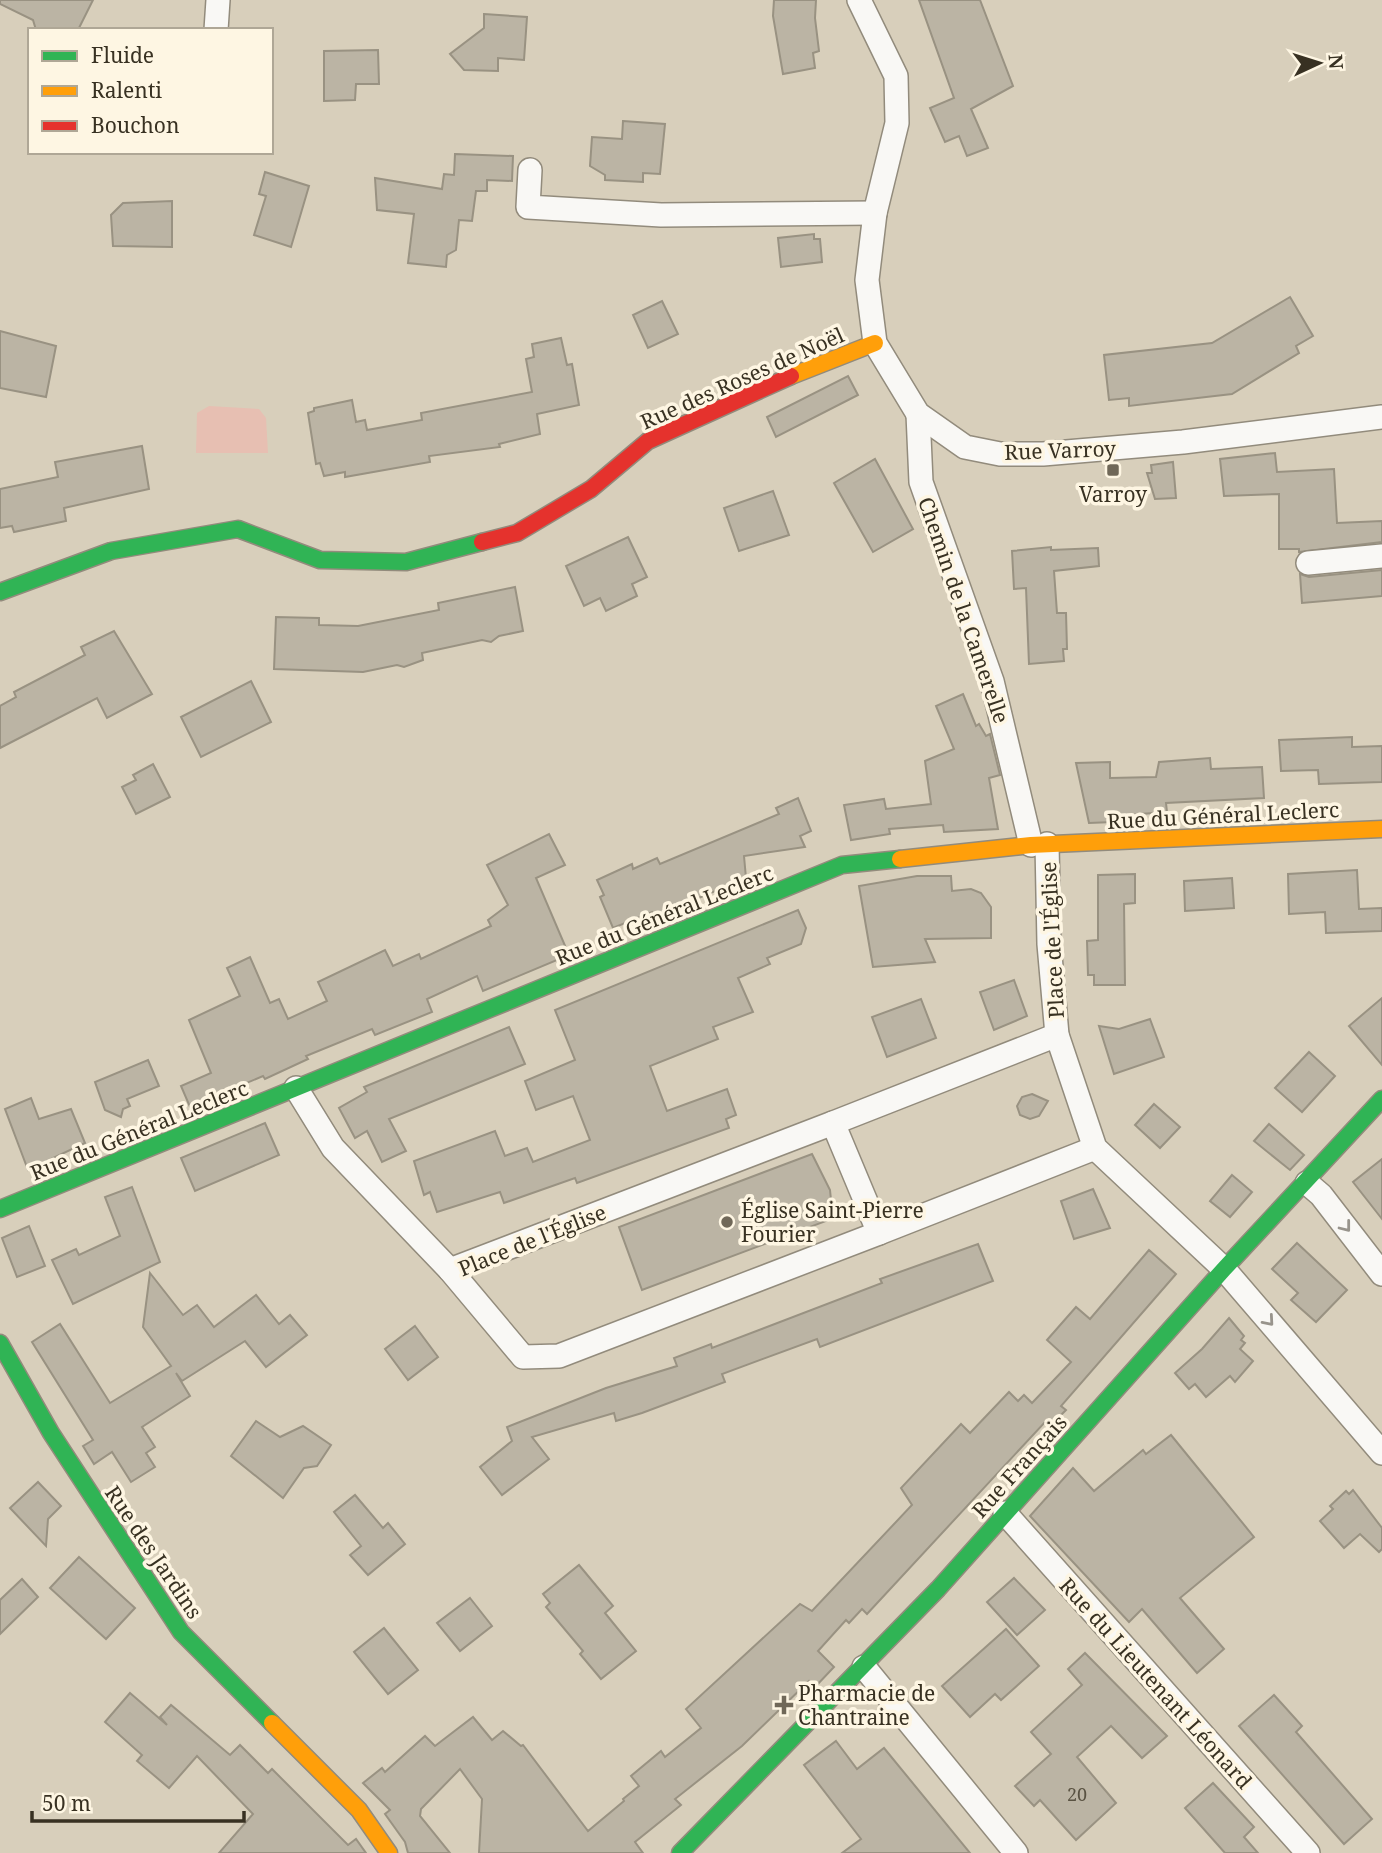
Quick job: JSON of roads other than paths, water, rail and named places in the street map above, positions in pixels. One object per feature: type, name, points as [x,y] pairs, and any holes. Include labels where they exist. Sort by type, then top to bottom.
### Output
[{"type":"street","points":[[216,28],[218,0]]},
{"type":"street","name":"Rue Varroy","points":[[859,0],[896,76],[897,123],[875,213],[867,281],[875,343],[918,414],[965,447],[1000,454],[1043,454],[1183,442],[1382,417]]},
{"type":"street","points":[[530,170],[528,206],[662,215],[875,213]]},
{"type":"street","name":"Rue des Roses de Noël","points":[[0,592],[111,551],[238,529],[320,560],[406,562],[517,533],[591,489],[648,441],[795,374],[875,343]]},
{"type":"street","name":"Chemin de la Camerelle","points":[[918,414],[921,482],[992,681],[1039,844]]},
{"type":"street","points":[[1308,563],[1382,556]]},
{"type":"street","name":"Rue du Général Leclerc","points":[[0,1209],[842,864],[1039,844],[1382,829]]},
{"type":"street","name":"Place de l'Église","points":[[1039,844],[1057,1035],[1095,1147],[1224,1269],[1382,1453]]},
{"type":"street","name":"Place de l'Église","points":[[1057,1035],[450,1270],[523,1357],[559,1356],[1095,1147]]},
{"type":"street","points":[[296,1088],[333,1148],[450,1270]]},
{"type":"street","name":"Rue Français","points":[[680,1853],[864,1667],[1224,1269],[1307,1183],[1382,1099]]},
{"type":"street","points":[[834,1123],[879,1233]]},
{"type":"street","points":[[1307,1183],[1321,1195],[1382,1273]]},
{"type":"street","name":"Rue des Jardins","points":[[0,1343],[51,1433],[181,1632],[359,1810],[389,1853]]},
{"type":"street","name":"Rue du Lieutenant Léonard","points":[[1005,1513],[1308,1853]]},
{"type":"street","points":[[864,1667],[1016,1853]]},
{"type":"place","name":"Varroy","points":[[1113,470]]},
{"type":"place","name":"Église Saint-Pierre Fourier","points":[[727,1222]]},
{"type":"place","name":"Pharmacie de Chantraine","points":[[784,1705]]}]
